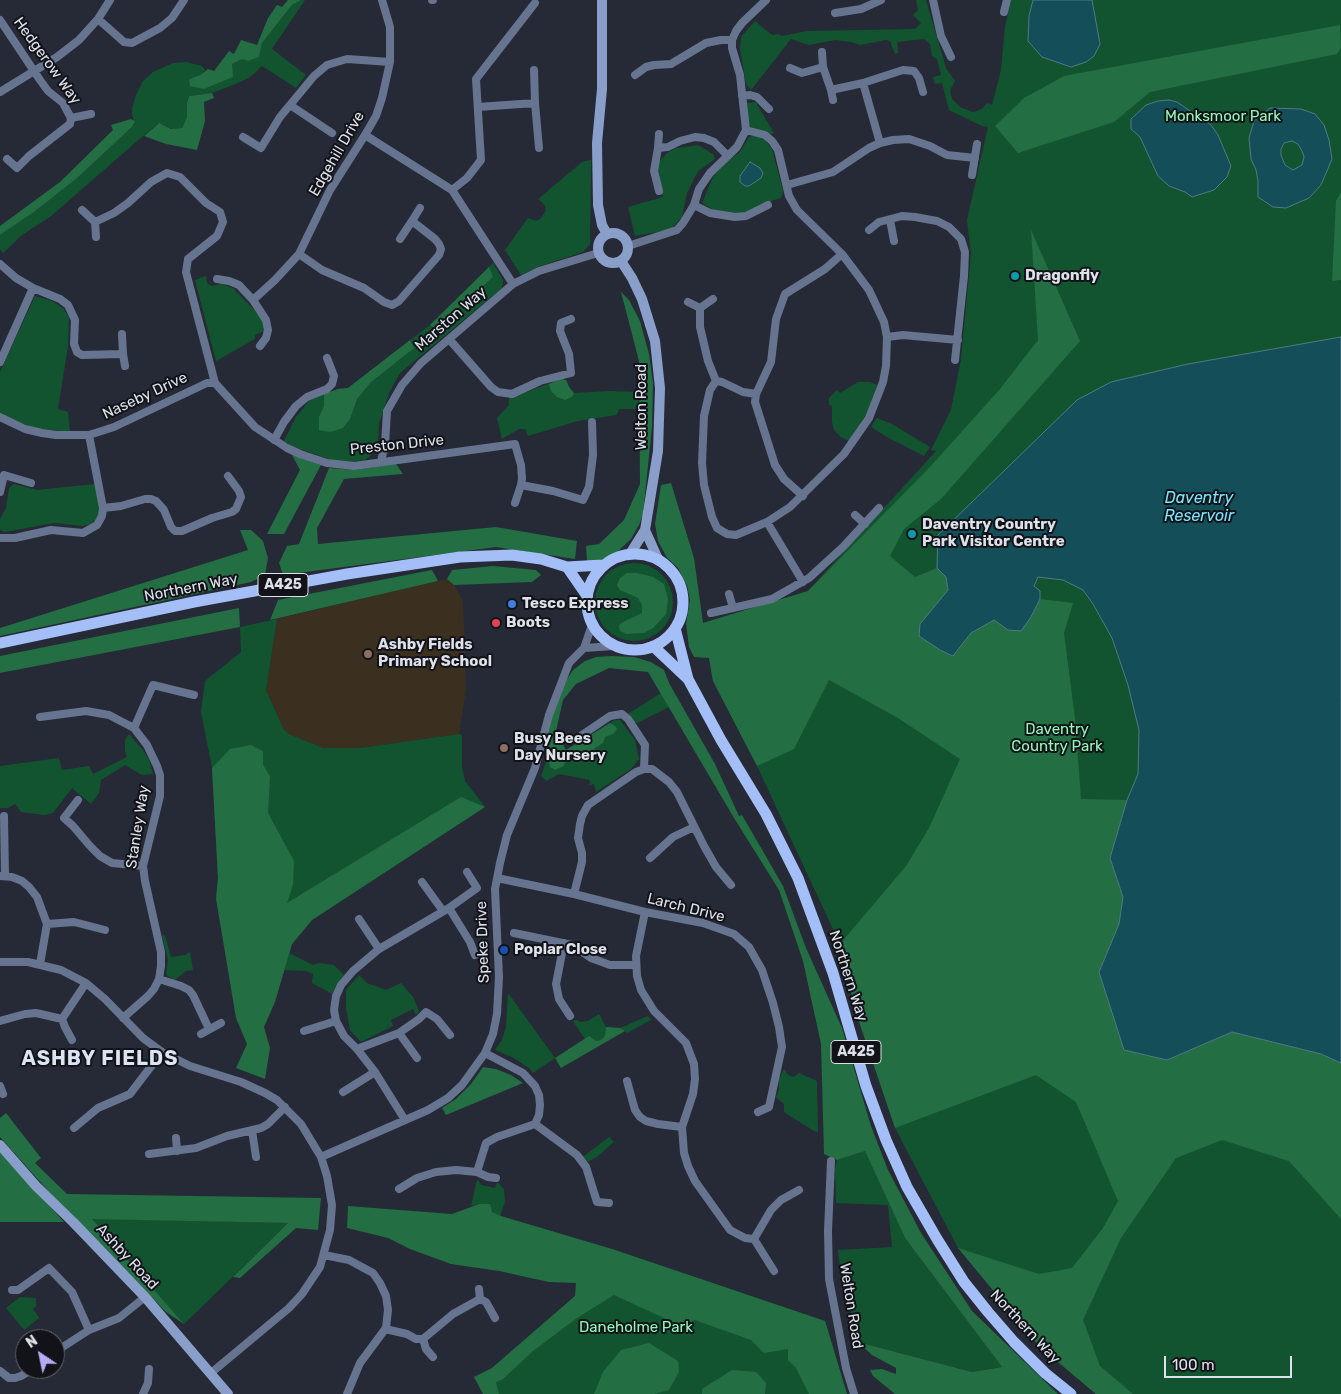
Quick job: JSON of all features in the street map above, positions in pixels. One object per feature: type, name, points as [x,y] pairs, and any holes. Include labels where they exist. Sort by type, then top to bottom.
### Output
[{"type":"main road","points":[[630,554],[646,555],[658,559],[672,572],[681,589],[682,608],[675,628],[668,636],[653,646],[630,650],[614,646],[600,636],[592,625],[587,609],[587,596],[592,579],[603,565],[614,558],[630,554]]},
{"type":"main road","name":"Northern Way","points":[[0,644],[213,598],[347,574],[460,557],[512,555],[541,559],[567,567]]},
{"type":"main road","name":"A425","points":[[567,567],[603,565]]},
{"type":"main road","points":[[567,567],[587,596]]},
{"type":"main road","name":"A425","points":[[675,628],[688,679]]},
{"type":"main road","name":"A425","points":[[653,646],[688,679]]},
{"type":"main road","name":"Northern Way","points":[[688,679],[721,740],[766,814],[798,878],[833,973],[866,1086],[886,1140],[907,1187],[964,1282],[1014,1342],[1045,1373],[1071,1394]]},
{"type":"street","points":[[0,92],[57,57],[79,40],[98,19],[110,0]]},
{"type":"street","points":[[98,19],[124,42],[132,43],[160,28],[172,18],[184,0]]},
{"type":"street","name":"Edgehill Drive","points":[[253,300],[299,254],[330,190],[376,116],[390,62],[390,27],[382,0]]},
{"type":"street","points":[[602,0],[602,89],[598,143],[598,205],[606,234]]},
{"type":"street","points":[[628,246],[677,230],[694,205],[699,190],[710,173],[737,147],[746,130],[740,75],[732,48],[732,40],[736,31],[766,0]]},
{"type":"street","points":[[835,13],[861,9],[879,0]]},
{"type":"street","points":[[933,0],[941,36],[951,57]]},
{"type":"street","points":[[1004,12],[1007,0]]},
{"type":"street","points":[[452,190],[467,178],[481,160],[476,79],[537,2]]},
{"type":"street","name":"Hedgerow Way","points":[[0,20],[48,91],[62,103],[71,118]]},
{"type":"street","points":[[635,75],[646,67],[671,64],[706,44],[721,40],[732,40]]},
{"type":"street","points":[[822,52],[823,67],[833,100]]},
{"type":"street","points":[[243,137],[261,148],[280,117],[314,76],[327,65],[347,59],[390,62]]},
{"type":"street","points":[[790,68],[802,74],[823,67]]},
{"type":"street","points":[[534,70],[535,104],[540,148]]},
{"type":"street","points":[[831,90],[863,83],[903,70],[914,71],[923,92]]},
{"type":"street","points":[[863,83],[880,143]]},
{"type":"street","points":[[742,96],[750,95],[757,97],[769,109]]},
{"type":"street","points":[[478,107],[535,104]]},
{"type":"street","points":[[290,106],[332,133]]},
{"type":"street","points":[[7,159],[16,168],[70,124],[71,118],[91,114]]},
{"type":"street","points":[[716,381],[710,390],[704,416],[702,455],[704,484],[712,517],[717,528],[727,534],[736,535],[767,522],[790,507],[844,454],[869,418],[883,382],[886,366],[887,337],[884,322],[869,290],[842,254],[797,210],[789,196],[778,150],[772,141],[765,135],[746,130]]},
{"type":"street","points":[[659,134],[654,170],[659,191]]},
{"type":"street","points":[[365,135],[452,190],[513,284]]},
{"type":"street","points":[[658,148],[668,147],[695,137],[714,142],[727,155]]},
{"type":"street","points":[[787,185],[833,172],[880,143],[893,140],[909,139],[930,146],[947,155],[975,158]]},
{"type":"street","points":[[972,175],[977,144]]},
{"type":"street","name":"Preston Drive","points":[[95,222],[114,213],[167,173],[180,177],[206,203],[216,208],[223,217],[222,227],[217,236],[188,258],[186,272],[215,383],[255,427],[274,440],[300,454],[327,463],[354,466],[515,444],[521,466],[521,485]]},
{"type":"street","points":[[694,205],[710,213],[736,217],[746,216],[768,205]]},
{"type":"street","points":[[400,239],[420,208]]},
{"type":"street","points":[[82,210],[95,222],[96,237]]},
{"type":"street","points":[[869,230],[879,222],[902,216],[915,217],[937,221],[949,227],[961,239],[965,252],[955,360]]},
{"type":"street","points":[[890,220],[894,241]]},
{"type":"street","points":[[299,254],[322,270],[364,288],[384,302],[392,305],[399,301],[439,255],[441,249],[440,244],[435,239],[412,221]]},
{"type":"street","points":[[606,234],[620,235],[626,241],[628,246],[626,254],[621,261],[605,262],[598,254],[599,242],[606,234]]},
{"type":"street","name":"Marston Way","points":[[381,461],[387,411],[402,385],[421,363],[513,284],[539,271],[598,254]]},
{"type":"street","points":[[803,496],[784,479],[775,465],[755,402],[756,394],[771,362],[776,319],[785,294],[825,269],[842,254]]},
{"type":"street","name":"Welton Road","points":[[621,261],[642,299],[655,341],[660,388],[658,451],[645,530],[630,554]]},
{"type":"street","points":[[0,264],[16,278],[32,288],[60,299],[68,305],[75,320],[74,344],[76,352],[82,355],[123,354]]},
{"type":"street","points":[[217,279],[239,285],[253,300],[266,320],[268,330],[266,338],[260,346]]},
{"type":"street","points":[[0,362],[4,343],[32,288]]},
{"type":"street","points":[[700,308],[713,299]]},
{"type":"street","points":[[688,302],[700,308]]},
{"type":"street","points":[[700,308],[700,327],[708,361],[716,381]]},
{"type":"street","points":[[449,340],[491,387],[498,392],[512,394],[540,380],[571,373],[568,354],[560,331],[561,323],[571,319]]},
{"type":"street","points":[[122,334],[125,366]]},
{"type":"street","points":[[887,337],[904,335],[958,340]]},
{"type":"street","points":[[274,440],[296,406],[307,398],[327,389],[332,384],[334,376],[327,358]]},
{"type":"street","points":[[716,381],[743,392],[756,394]]},
{"type":"street","name":"Naseby Drive","points":[[0,417],[25,429],[42,433],[89,435],[122,424],[207,383],[215,383]]},
{"type":"street","points":[[515,503],[521,485],[554,491],[583,500],[589,487],[593,455],[592,422]]},
{"type":"street","points":[[0,538],[15,538],[51,530],[83,533],[97,525],[104,508],[89,435]]},
{"type":"street","points":[[0,492],[4,475],[31,483]]},
{"type":"street","points":[[104,508],[151,499],[156,501],[164,510],[170,527],[182,532],[236,509],[241,497],[228,476]]},
{"type":"street","points":[[711,613],[772,598],[802,582],[818,571],[879,508]]},
{"type":"street","points":[[855,515],[865,524]]},
{"type":"street","points":[[767,522],[802,582]]},
{"type":"street","points":[[645,530],[658,559]]},
{"type":"street","points":[[730,594],[733,608]]},
{"type":"street","name":"Speke Drive","points":[[321,1157],[428,1110],[448,1098],[462,1085],[485,1053],[492,1034],[496,1014],[499,977],[495,905],[497,878],[507,835],[529,784],[562,680],[569,663],[584,648],[592,625]]},
{"type":"street","points":[[584,648],[614,646]]},
{"type":"street","points":[[134,728],[153,685],[194,696]]},
{"type":"street","name":"Stanley Way","points":[[40,718],[90,712],[109,715],[134,728],[151,752],[160,775],[160,796],[143,866],[161,952],[159,979]]},
{"type":"street","points":[[582,735],[610,716],[622,714],[628,719],[645,745],[644,769]]},
{"type":"street","points":[[574,894],[582,862],[578,838],[580,824],[588,805],[636,772],[644,769],[652,769],[669,782],[677,792],[716,867],[732,885]]},
{"type":"street","points":[[78,800],[64,818],[90,846],[100,856],[112,863],[143,866]]},
{"type":"street","points":[[4,816],[2,876],[22,881],[29,887],[37,897],[47,924],[40,964]]},
{"type":"street","points":[[650,858],[673,837],[694,827]]},
{"type":"street","points":[[405,1120],[375,1072],[344,1036],[336,1021],[334,1010],[338,991],[352,971],[379,949],[477,888],[467,872]]},
{"type":"street","name":"Larch Drive","points":[[497,878],[574,894],[645,912],[703,923],[734,934],[749,947],[762,970],[779,1028],[782,1047],[769,1107],[758,1112]]},
{"type":"street","points":[[422,882],[446,909],[470,942],[475,955]]},
{"type":"street","points":[[645,912],[638,942],[636,966],[641,990],[648,1004],[686,1043],[692,1058],[695,1079],[682,1127],[684,1153],[695,1181],[730,1230],[737,1236],[754,1239],[774,1271]]},
{"type":"street","points":[[359,918],[379,949]]},
{"type":"street","points":[[47,924],[74,922],[105,930]]},
{"type":"street","points":[[514,933],[572,945],[600,962],[610,965],[636,966]]},
{"type":"street","points":[[564,943],[556,984],[559,999],[570,1016]]},
{"type":"street","points":[[0,962],[40,964],[61,970],[86,983],[143,1038],[162,1052],[190,1066],[241,1082],[265,1092],[285,1107],[301,1124],[321,1157],[327,1176],[332,1205],[330,1230],[324,1255],[313,1279],[296,1300],[211,1373]]},
{"type":"street","points":[[123,1018],[148,996],[159,979],[189,990],[209,1029]]},
{"type":"street","points":[[62,1019],[86,983]]},
{"type":"street","points":[[357,1049],[400,1033],[426,1012],[437,1019],[450,1035]]},
{"type":"street","points":[[0,1021],[36,1013],[62,1019]]},
{"type":"street","points":[[62,1019],[72,1040]]},
{"type":"street","points":[[304,1031],[336,1021]]},
{"type":"street","points":[[201,1034],[221,1023]]},
{"type":"street","points":[[400,1033],[417,1058]]},
{"type":"street","points":[[74,1128],[98,1108],[130,1094],[162,1052]]},
{"type":"street","points":[[478,1172],[486,1143],[534,1124],[539,1115],[540,1106],[539,1095],[535,1086],[516,1068],[485,1053]]},
{"type":"street","points":[[343,1092],[375,1072]]},
{"type":"street","points":[[627,1080],[635,1110],[640,1117],[646,1121],[658,1124],[682,1127]]},
{"type":"street","points":[[149,1154],[196,1148],[227,1136],[252,1130],[268,1124],[285,1107]]},
{"type":"street","points":[[534,1124],[582,1161],[586,1167],[597,1202],[609,1203]]},
{"type":"street","points":[[252,1130],[256,1157]]},
{"type":"street","points":[[176,1138],[176,1151]]},
{"type":"street","name":"Ashby Road","points":[[0,1145],[36,1186],[145,1297],[228,1394]]},
{"type":"street","name":"Welton Road","points":[[830,1161],[829,1279],[846,1368],[854,1394]]},
{"type":"street","points":[[399,1189],[417,1178],[436,1172],[456,1170],[478,1172],[488,1177],[496,1178]]},
{"type":"street","points":[[754,1239],[771,1210],[781,1200],[799,1190]]},
{"type":"street","points":[[324,1255],[349,1260],[373,1273],[386,1296],[388,1310],[385,1329],[360,1363],[347,1394]]},
{"type":"street","points":[[12,1290],[18,1290],[49,1268],[72,1292],[89,1330]]},
{"type":"street","points":[[479,1289],[480,1299]]},
{"type":"street","points":[[65,1346],[89,1330],[119,1318],[145,1297]]},
{"type":"street","points":[[385,1329],[407,1334],[416,1339],[427,1338],[441,1322],[480,1299]]},
{"type":"street","points":[[480,1299],[486,1302],[495,1318]]},
{"type":"street","points":[[423,1339],[426,1349],[433,1357]]},
{"type":"street","points":[[143,1394],[148,1383],[148,1370]]},
{"type":"street","points":[[0,1371],[9,1378],[15,1378]]},
{"type":"shaded area","name":"Ashby Fields Primary School","points":[[447,579],[454,585],[463,601],[466,689],[459,734],[361,748],[323,748],[289,734],[284,730],[266,690],[277,619]]},
{"type":"green space","points":[[288,0],[301,0],[292,5],[262,43],[259,57],[248,61],[242,59],[232,64],[233,77],[204,89],[190,86],[189,79],[200,75],[208,69],[214,71],[229,51],[234,54],[241,40],[257,45],[268,18],[277,5],[282,7]]},
{"type":"green space","points":[[305,0],[272,49],[306,75],[296,88],[262,66],[249,78],[233,85],[212,93],[189,96],[187,117],[182,128],[172,129],[158,123],[51,216],[22,235],[3,253],[0,249],[0,235],[34,212],[76,179],[132,127],[135,121],[132,116],[132,109],[136,95],[143,81],[153,72],[173,63],[186,62],[202,66],[205,70],[200,75],[189,79],[204,89],[232,77],[232,64],[242,59],[259,57],[262,43],[292,5]]},
{"type":"green space","name":"Daventry Country Park","points":[[916,0],[926,0],[946,68],[955,81],[950,90],[952,99],[960,107],[973,112],[982,109],[987,103],[992,105],[1001,70],[1005,27],[1011,0],[1341,0],[1341,1394],[1096,1394],[1040,1347],[958,1248],[895,1128],[856,1010],[840,944],[757,766],[713,681],[703,623],[808,591],[936,451],[931,450],[951,410],[961,359],[971,254],[967,220],[988,127],[949,110],[942,83],[935,84],[933,77],[941,75],[937,59],[932,56],[930,44],[924,39],[897,42],[898,53],[895,54],[890,41],[886,40],[860,45],[835,40],[809,45],[791,39],[751,90],[746,84],[740,49],[741,37],[755,21],[772,35],[778,34],[782,36],[807,31],[915,29],[921,23],[913,15],[918,10]]},
{"type":"green space","points":[[1340,25],[1341,48],[1337,54],[1150,92],[1114,122],[1018,153],[995,126],[1024,98],[1064,76]]},
{"type":"green space","points":[[212,93],[214,98],[204,102],[205,121],[197,150],[166,144],[144,136],[159,123],[171,129],[182,128],[187,117],[189,96]]},
{"type":"green space","points":[[756,102],[774,133],[771,134],[751,127],[748,123],[747,103]]},
{"type":"green space","points":[[131,119],[135,121],[132,127],[76,179],[34,212],[0,235],[0,226],[60,182],[113,130],[111,125]]},
{"type":"green space","points":[[755,135],[764,139],[772,149],[783,191],[781,198],[761,204],[747,212],[734,215],[715,211],[702,203],[713,177],[729,160],[740,152],[749,137]]},
{"type":"green space","points":[[698,145],[713,154],[715,159],[698,171],[687,193],[682,217],[672,228],[635,236],[628,207],[663,197],[657,172],[659,162],[667,153],[677,148]]},
{"type":"green space","points":[[591,160],[590,244],[583,252],[540,266],[521,275],[505,250],[528,218],[537,221],[542,217],[546,210],[545,205],[538,199],[582,162]]},
{"type":"green space","points":[[1341,192],[1341,280],[1332,281],[1336,201]]},
{"type":"green space","points":[[1031,230],[1080,341],[941,499],[904,529],[890,556],[915,577],[937,568],[946,577],[949,590],[920,624],[919,636],[953,656],[971,633],[994,620],[1008,629],[1031,617],[1040,599],[1073,603],[1064,633],[1075,718],[1081,799],[1127,800],[1110,858],[1123,897],[1119,924],[1099,972],[1167,1060],[1232,1032],[1321,1054],[1341,1063],[1341,1219],[1289,1161],[1222,1140],[1176,1158],[1121,1238],[1083,1320],[1100,1366],[1133,1394],[1096,1394],[1040,1347],[958,1248],[1039,1274],[1072,1268],[1103,1228],[1118,1201],[1076,1102],[1036,1075],[895,1128],[855,1010],[840,944],[906,866],[929,828],[960,759],[898,718],[829,680],[794,749],[757,766],[713,681],[709,658],[694,657],[689,647],[686,624],[690,600],[687,586],[678,568],[667,558],[658,541],[655,524],[661,485],[671,483],[694,558],[703,623],[808,591],[930,467],[1000,389],[1038,340]]},
{"type":"green space","points":[[493,263],[503,280],[502,288],[400,373],[389,393],[379,423],[378,445],[374,453],[365,460],[341,463],[294,447],[284,441],[296,417],[310,400],[338,389],[348,388],[430,325]]},
{"type":"green space","points":[[489,267],[493,277],[435,328],[430,325]]},
{"type":"green space","points":[[206,276],[207,283],[212,286],[222,284],[233,288],[258,314],[263,322],[264,331],[255,335],[255,339],[216,361],[195,280]]},
{"type":"green space","points":[[621,292],[629,300],[640,321],[649,354],[653,383],[652,427],[643,514],[631,539],[616,553],[600,562],[587,561],[586,546],[599,544],[624,520],[640,484],[639,361]]},
{"type":"green space","points":[[35,296],[52,301],[64,309],[69,318],[68,346],[58,409],[68,412],[70,432],[38,429],[0,413],[0,372]]},
{"type":"green space","points":[[410,340],[414,348],[371,382],[357,399],[350,419],[343,428],[330,432],[319,430],[319,417],[324,406],[324,394],[348,388]]},
{"type":"green space","points":[[561,379],[566,380],[574,393],[638,392],[639,409],[619,409],[617,415],[578,421],[528,436],[525,429],[519,429],[502,439],[497,418],[509,405],[509,396],[519,395]]},
{"type":"green space","points":[[561,379],[566,380],[574,393],[572,397],[565,400],[557,397],[551,391],[549,384]]},
{"type":"green space","points":[[858,382],[870,382],[877,385],[867,413],[849,441],[841,437],[834,430],[832,406],[829,405],[829,398],[837,390],[840,393]]},
{"type":"green space","points":[[877,418],[892,424],[930,447],[924,456],[871,427]]},
{"type":"green space","points":[[292,455],[321,465],[284,534],[267,534],[300,470]]},
{"type":"green space","points":[[396,464],[403,474],[344,479],[317,528],[318,544],[496,527],[577,541],[575,559],[496,547],[283,575],[279,563],[287,546],[299,544],[329,468],[354,470]]},
{"type":"green space","points":[[14,484],[37,490],[95,484],[100,507],[98,516],[91,524],[83,526],[54,523],[5,532],[0,530],[0,519],[6,508],[9,488]]},
{"type":"green space","points":[[240,530],[251,530],[263,541],[268,558],[265,575],[251,582],[0,636],[0,628],[248,550]]},
{"type":"green space","points":[[626,563],[642,563],[656,569],[667,580],[673,594],[673,610],[667,624],[656,635],[642,641],[626,641],[612,635],[601,624],[595,610],[595,594],[601,580],[612,569]]},
{"type":"green space","points":[[493,566],[536,570],[541,575],[532,582],[454,585],[447,579],[452,570]]},
{"type":"green space","points":[[432,570],[438,581],[270,620],[278,600]]},
{"type":"green space","points":[[627,573],[637,573],[653,577],[664,584],[668,599],[666,614],[653,628],[644,633],[626,634],[620,631],[619,625],[642,613],[642,605],[638,598],[620,590],[617,585],[620,578]]},
{"type":"green space","points":[[239,608],[240,627],[0,673],[0,656]]},
{"type":"green space","points":[[277,619],[266,690],[284,730],[289,734],[323,748],[361,748],[462,735],[462,767],[465,781],[485,807],[312,920],[292,944],[216,899],[218,878],[212,768],[201,712],[205,681],[241,652],[240,627]]},
{"type":"green space","points":[[596,657],[634,657],[651,662],[664,670],[669,683],[715,764],[739,816],[742,815],[783,886],[806,948],[842,1028],[871,1126],[888,1170],[921,1233],[972,1311],[1058,1394],[895,1394],[873,1376],[870,1370],[882,1369],[896,1374],[896,1368],[872,1355],[858,1342],[972,1372],[1002,1367],[905,1238],[865,1151],[837,1160],[824,1154],[821,1044],[803,961],[779,890],[648,672],[609,668],[576,684],[563,700],[556,731],[566,750],[610,723],[617,729],[613,734],[605,737],[603,743],[595,748],[591,755],[584,758],[577,757],[567,760],[563,766],[555,770],[550,767],[545,749],[552,712],[562,687],[573,670],[585,661]]},
{"type":"green space","points":[[661,693],[669,707],[635,724],[626,715]]},
{"type":"green space","points":[[615,720],[620,720],[635,740],[639,759],[631,769],[596,792],[594,784],[589,785],[590,780],[559,774],[547,781],[541,776],[546,762]]},
{"type":"green space","points":[[129,734],[149,760],[153,774],[142,775],[125,765],[101,780],[99,793],[91,804],[72,788],[53,813],[44,815],[21,812],[15,804],[8,808],[0,808],[0,766],[59,758],[62,770],[89,766],[93,774],[127,757],[125,740]]},
{"type":"green space","points":[[251,745],[263,751],[263,765],[270,776],[268,813],[294,861],[293,885],[287,903],[461,797],[485,807],[312,920],[292,944],[275,1002],[264,1027],[270,1048],[265,1079],[236,1068],[247,1044],[236,1018],[216,899],[218,878],[212,768],[230,749]]},
{"type":"green space","points":[[165,935],[171,957],[185,955],[190,952],[193,970],[186,971],[175,980],[166,975],[168,960],[162,936]]},
{"type":"green space","points":[[289,953],[313,965],[319,963],[334,965],[344,975],[332,994],[312,983],[313,974],[306,971],[284,970]]},
{"type":"green space","points":[[359,975],[367,983],[386,990],[401,983],[413,997],[419,1011],[416,1015],[413,1009],[391,1020],[393,1026],[361,1042],[350,1030],[346,1008],[346,990]]},
{"type":"green space","points":[[508,993],[555,1058],[533,1073],[529,1068],[512,1057],[495,1050],[502,1040],[506,1027]]},
{"type":"green space","points":[[599,1014],[606,1027],[620,1028],[648,1016],[651,1020],[596,1046],[585,1039],[573,1021],[588,1021]]},
{"type":"green space","points":[[606,1027],[620,1028],[625,1031],[561,1068],[555,1058],[589,1036],[596,1041],[601,1040],[605,1036]]},
{"type":"green space","points":[[483,1067],[496,1069],[511,1075],[523,1083],[446,1115],[442,1108],[456,1099],[471,1084]]},
{"type":"green space","points":[[784,1069],[788,1075],[794,1077],[799,1073],[817,1081],[818,1132],[784,1112],[784,1104],[776,1097],[779,1090],[779,1079]]},
{"type":"green space","points":[[6,1113],[41,1158],[35,1163],[67,1194],[321,1198],[318,1230],[296,1228],[240,1278],[233,1277],[288,1223],[92,1219],[184,1324],[166,1312],[51,1194],[0,1137],[0,1118]]},
{"type":"green space","points":[[609,1137],[614,1142],[597,1157],[587,1162],[583,1157]]},
{"type":"green space","points":[[865,1150],[905,1238],[1002,1367],[972,1372],[858,1342],[840,1268],[838,1250],[892,1247],[888,1205],[836,1203],[835,1168],[837,1160]]},
{"type":"green space","points":[[0,1151],[64,1222],[0,1222]]},
{"type":"green space","points":[[477,1180],[481,1185],[495,1188],[497,1182],[504,1189],[505,1202],[500,1216],[479,1204],[471,1206]]},
{"type":"green space","points":[[479,1204],[490,1204],[492,1212],[501,1216],[612,1249],[825,1321],[847,1394],[809,1394],[796,1368],[788,1360],[788,1349],[764,1353],[751,1340],[695,1320],[681,1326],[614,1295],[577,1318],[533,1351],[503,1379],[496,1382],[499,1394],[483,1394],[474,1377],[492,1368],[575,1296],[576,1283],[549,1282],[499,1271],[451,1264],[410,1249],[388,1238],[347,1228],[348,1206],[452,1214]]},
{"type":"green space","points":[[91,1218],[288,1223],[184,1324]]},
{"type":"green space","name":"Daneholme Park","points":[[612,1249],[825,1321],[847,1394],[499,1394],[492,1368],[575,1296]]},
{"type":"green space","points":[[20,1297],[36,1298],[36,1306],[33,1309],[39,1318],[23,1329],[6,1308]]},
{"type":"green space","points":[[649,1343],[678,1361],[679,1372],[669,1390],[654,1394],[594,1394],[603,1372],[621,1350]]},
{"type":"green space","points":[[732,1370],[756,1372],[766,1383],[765,1394],[702,1394],[702,1389]]},
{"type":"water","points":[[1033,0],[1092,0],[1100,44],[1094,56],[1086,62],[1071,67],[1042,57],[1028,41],[1029,16]]},
{"type":"water","points":[[1169,100],[1177,102],[1211,125],[1218,135],[1231,166],[1227,177],[1214,190],[1192,197],[1169,186],[1158,176],[1140,137],[1131,129],[1131,119],[1146,105]]},
{"type":"water","points":[[1270,108],[1301,109],[1315,114],[1324,125],[1332,159],[1321,185],[1309,198],[1286,208],[1273,207],[1258,197],[1258,181],[1251,159],[1249,138],[1254,121]],"holes":[[[1292,141],[1298,144],[1304,157],[1302,165],[1293,170],[1285,165],[1281,149],[1284,143]]]},
{"type":"water","points":[[750,162],[760,168],[763,173],[761,178],[749,186],[745,186],[740,182],[740,176]]},
{"type":"water","name":"Daventry Reservoir","points":[[1341,337],[1341,1063],[1321,1054],[1232,1032],[1167,1060],[1124,1050],[1099,972],[1119,924],[1123,897],[1110,858],[1127,800],[1138,774],[1139,730],[1128,685],[1112,638],[1083,590],[1063,580],[1038,577],[1034,586],[1040,591],[1040,599],[1021,631],[1008,630],[994,620],[971,633],[953,656],[940,650],[919,636],[920,624],[948,590],[946,577],[937,568],[938,535],[1077,400],[1111,382],[1188,364]]},
{"type":"place","name":"Dragonfly","points":[[1015,276]]},
{"type":"place","name":"Daventry Country Park Visitor Centre","points":[[912,534]]},
{"type":"place","name":"Tesco Express","points":[[512,604]]},
{"type":"place","name":"Boots","points":[[496,623]]},
{"type":"place","name":"Ashby Fields Primary School","points":[[368,654]]},
{"type":"place","name":"Busy Bees Day Nursery","points":[[504,748]]},
{"type":"place","name":"Poplar Close","points":[[504,950]]},
{"type":"district","name":"ASHBY FIELDS","points":[[100,1059]]},
{"type":"park label","name":"Monksmoor Park","points":[[1223,117]]}]
